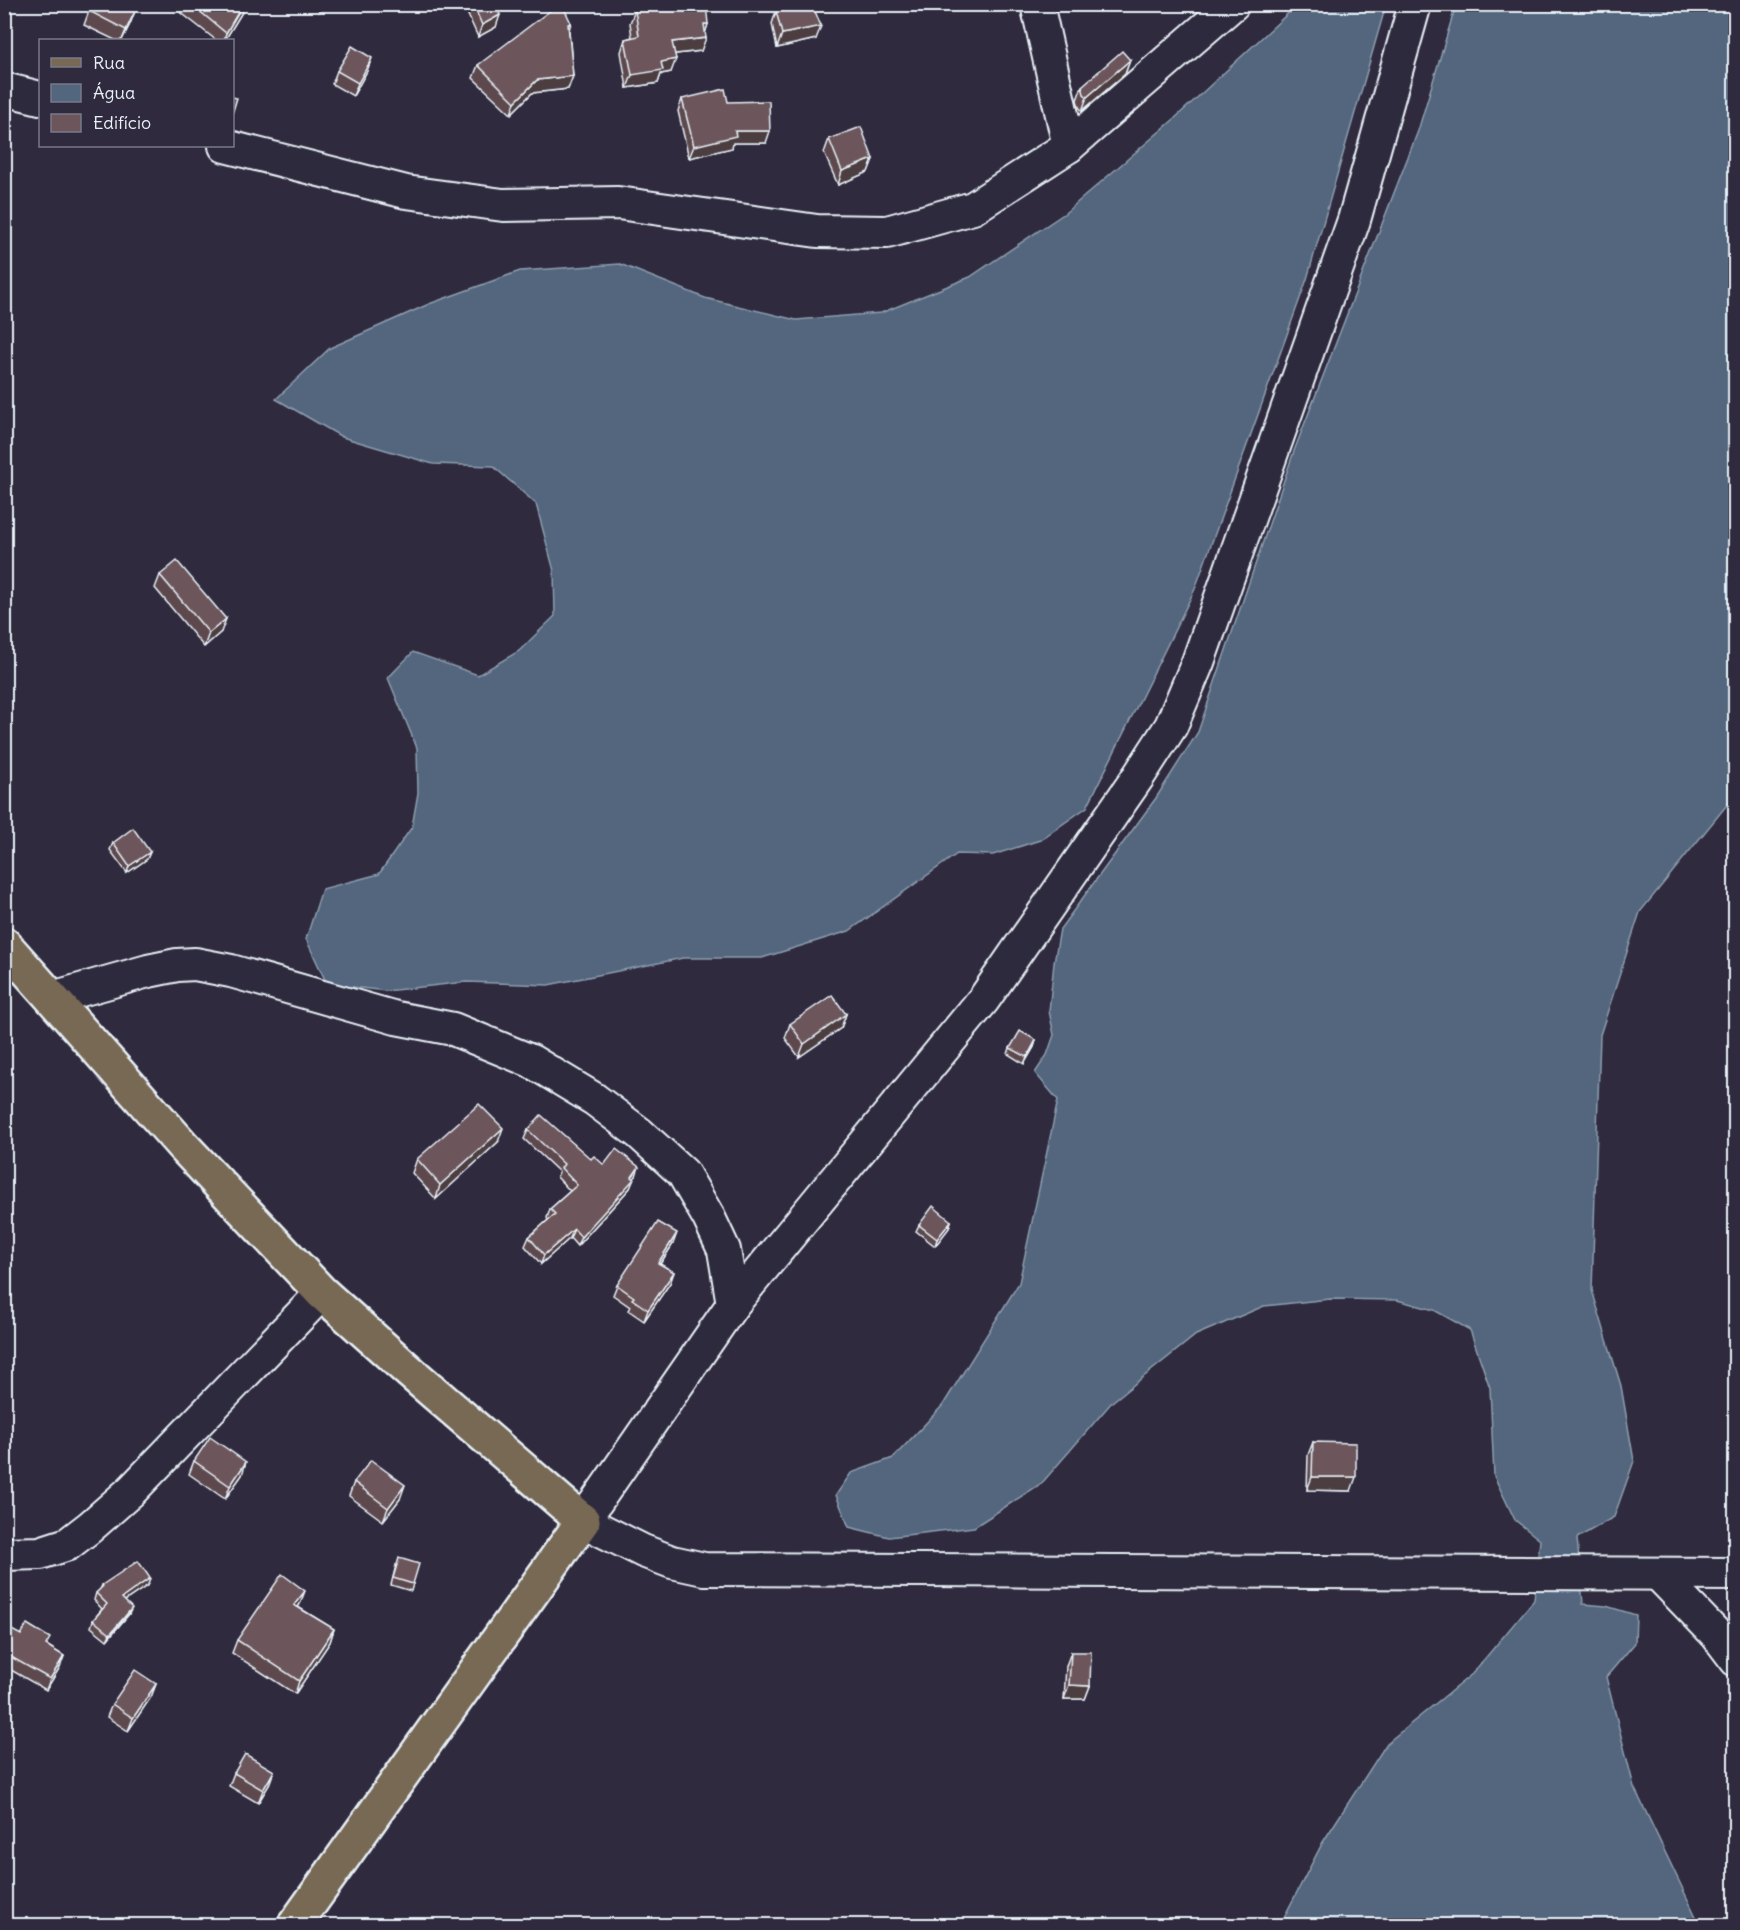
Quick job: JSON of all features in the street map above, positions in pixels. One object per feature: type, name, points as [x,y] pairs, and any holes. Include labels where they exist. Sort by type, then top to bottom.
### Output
[{"type":"main road","points":[[4,944],[183,1146],[322,1293],[583,1521],[294,1926]]},
{"type":"street","points":[[1037,4],[1069,147]]},
{"type":"street","points":[[229,147],[406,192],[503,205],[618,203],[817,231],[887,232],[973,208],[1069,147],[1233,4]]},
{"type":"street","points":[[1414,4],[1354,220],[1198,662],[1171,726],[984,999],[733,1304],[583,1521],[643,1551],[672,1562],[704,1569],[1736,1574]]},
{"type":"street","points":[[4,89],[39,98]]},
{"type":"street","points":[[52,998],[177,964],[195,964],[231,971],[396,1018],[453,1029],[531,1061],[594,1098],[639,1133],[683,1173],[724,1250],[733,1304]]},
{"type":"street","points":[[4,1554],[39,1553],[68,1544],[90,1527],[131,1491],[322,1293]]},
{"type":"street","points":[[1659,1575],[1717,1635],[1736,1660]]},
{"type":"water","points":[[1297,5],[1386,5],[1307,279],[1195,589],[1087,807],[1040,840],[993,855],[957,854],[849,931],[762,958],[683,958],[548,985],[466,982],[386,991],[327,984],[306,939],[322,889],[379,874],[412,827],[418,793],[417,748],[388,678],[413,652],[478,675],[519,651],[555,616],[554,571],[536,504],[493,466],[433,464],[342,437],[276,399],[330,348],[429,304],[520,271],[620,264],[705,298],[796,320],[881,313],[970,277],[1065,213],[1173,120]]},
{"type":"water","points":[[1456,5],[1735,5],[1735,795],[1640,912],[1600,1035],[1592,1290],[1621,1386],[1634,1461],[1614,1517],[1577,1538],[1583,1604],[1606,1606],[1636,1615],[1635,1643],[1606,1677],[1634,1787],[1700,1925],[1280,1925],[1323,1842],[1387,1743],[1472,1674],[1534,1600],[1540,1540],[1515,1520],[1494,1476],[1490,1388],[1470,1330],[1434,1310],[1397,1300],[1330,1299],[1264,1306],[1196,1335],[1112,1402],[1042,1483],[974,1527],[889,1537],[849,1527],[836,1495],[851,1473],[893,1458],[943,1405],[1019,1283],[1058,1100],[1035,1073],[1047,1055],[1054,1035],[1049,1011],[1060,929],[1156,798],[1198,732],[1294,451],[1418,131]]},
{"type":"building","points":[[93,4],[123,4],[135,11],[126,30],[89,11]]},
{"type":"building","points":[[191,4],[243,4],[226,33]]},
{"type":"building","points":[[473,4],[495,4],[500,15],[482,25]]},
{"type":"building","points":[[562,4],[571,23],[568,24],[573,76],[537,80],[515,102],[478,65]]},
{"type":"building","points":[[677,4],[706,4],[708,24],[704,24],[706,38],[672,42],[676,59],[661,62],[663,70],[632,75],[625,39],[639,36],[635,10]]},
{"type":"building","points":[[788,4],[812,4],[821,26],[782,34],[776,11],[789,8]]},
{"type":"building","points":[[352,46],[372,58],[358,83],[337,71]]},
{"type":"building","points":[[1122,51],[1130,60],[1087,97],[1082,86]]},
{"type":"building","points":[[725,89],[728,102],[769,101],[770,131],[735,131],[736,136],[694,146],[682,99]]},
{"type":"building","points":[[861,127],[873,159],[842,171],[829,139]]},
{"type":"building","points":[[177,561],[226,619],[209,633],[160,575]]},
{"type":"building","points":[[133,828],[150,852],[129,866],[113,843]]},
{"type":"building","points":[[832,995],[846,1014],[804,1044],[790,1024]]},
{"type":"building","points":[[1020,1031],[1036,1040],[1027,1057],[1010,1048]]},
{"type":"building","points":[[479,1104],[503,1128],[440,1185],[417,1159]]},
{"type":"building","points":[[541,1115],[591,1159],[594,1156],[604,1165],[616,1149],[639,1167],[632,1177],[634,1179],[581,1237],[574,1229],[544,1255],[529,1237],[555,1214],[550,1209],[577,1185],[561,1168],[564,1164],[528,1130]]},
{"type":"building","points":[[933,1206],[951,1221],[937,1239],[919,1225]]},
{"type":"building","points":[[658,1222],[677,1233],[658,1263],[674,1272],[648,1310],[617,1285]]},
{"type":"building","points":[[210,1437],[246,1462],[230,1486],[194,1461]]},
{"type":"building","points":[[1313,1442],[1356,1443],[1356,1477],[1312,1477]]},
{"type":"building","points":[[371,1460],[405,1485],[388,1508],[354,1482]]},
{"type":"building","points":[[399,1558],[419,1564],[413,1584],[393,1578]]},
{"type":"building","points":[[138,1561],[150,1578],[122,1598],[132,1608],[110,1634],[93,1620],[107,1604],[96,1593],[102,1585]]},
{"type":"building","points":[[282,1574],[305,1591],[294,1605],[334,1629],[299,1681],[237,1640]]},
{"type":"building","points":[[27,1624],[50,1638],[46,1645],[64,1656],[50,1679],[4,1653],[4,1634],[8,1628],[21,1635]]},
{"type":"building","points":[[1071,1652],[1091,1652],[1090,1686],[1069,1685]]},
{"type":"building","points":[[135,1670],[156,1684],[133,1718],[112,1704]]},
{"type":"building","points":[[245,1754],[274,1771],[263,1790],[234,1773]]}]
